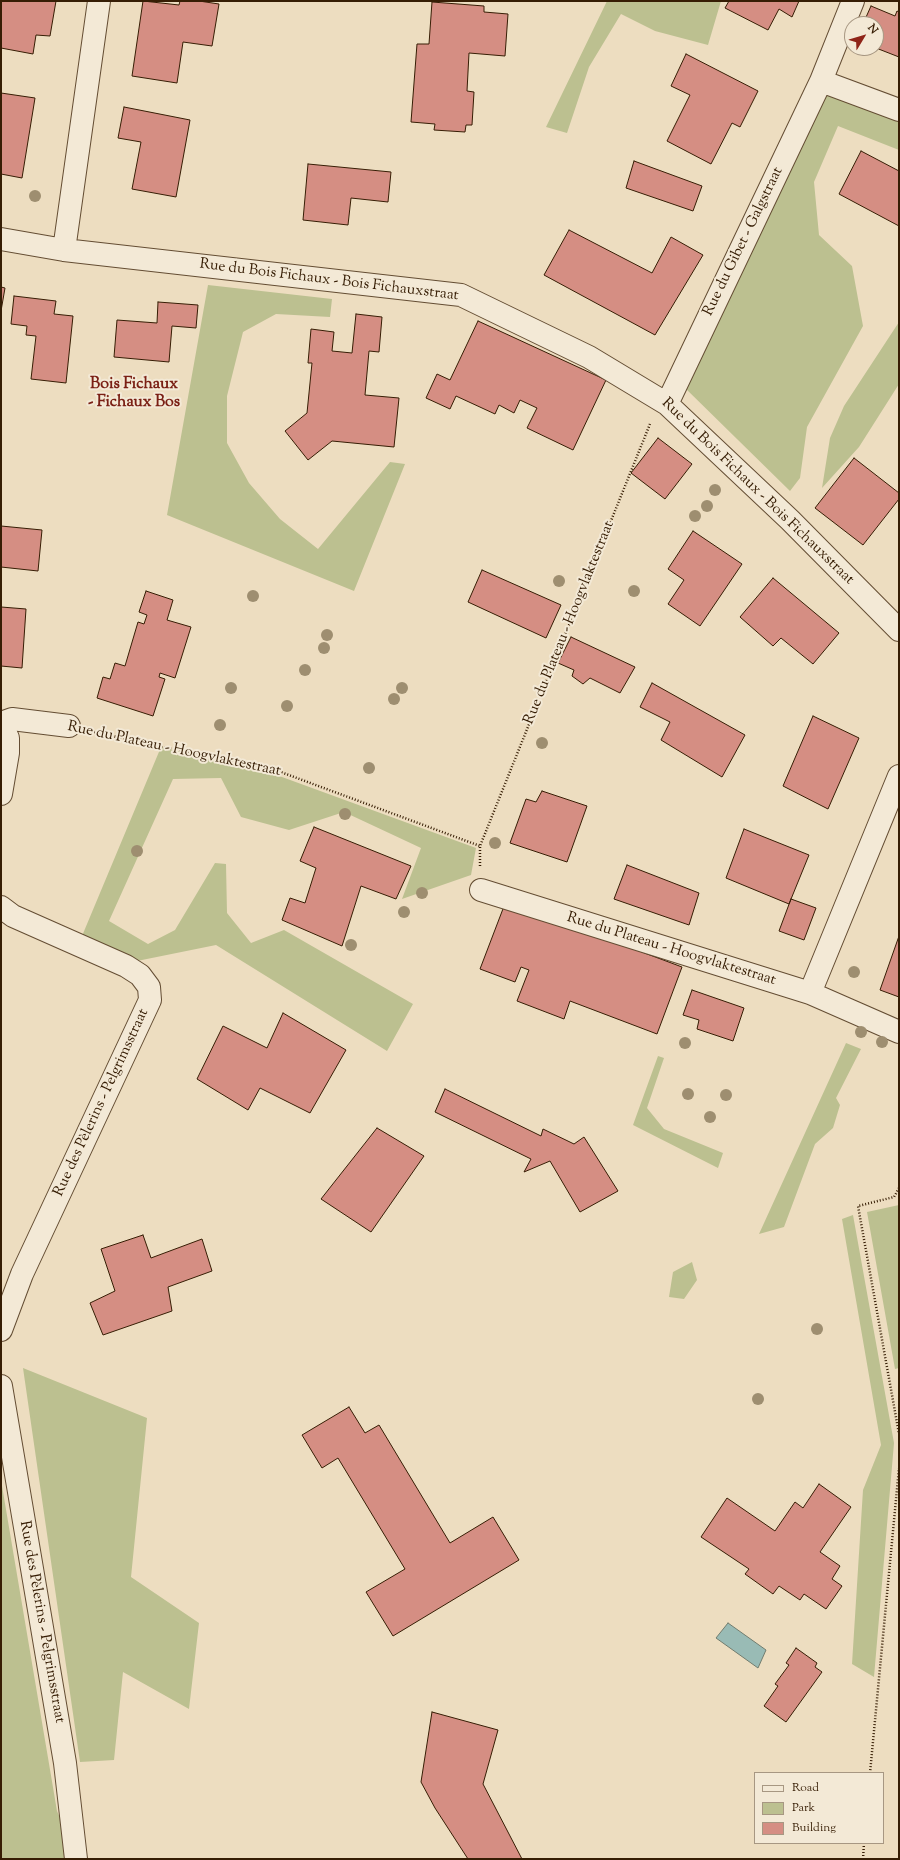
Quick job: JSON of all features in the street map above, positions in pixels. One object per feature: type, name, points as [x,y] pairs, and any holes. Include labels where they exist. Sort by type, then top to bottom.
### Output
[{"type":"street","points":[[64,250],[99,1]]},
{"type":"street","name":"Rue du Gibet - Galgstraat","points":[[667,404],[821,81],[853,1]]},
{"type":"street","points":[[821,81],[899,110]]},
{"type":"street","name":"Rue du Bois Fichaux - Bois Fichauxstraat","points":[[1,240],[64,250],[461,295],[589,357],[667,404],[790,520],[899,630]]},
{"type":"street","name":"Rue du Plateau - Hoogvlaktestraat","points":[[1,723],[12,719],[69,726]]},
{"type":"street","points":[[1,723],[8,738],[8,753],[1,794]]},
{"type":"street","points":[[810,993],[899,776]]},
{"type":"street","name":"Rue du Plateau - Hoogvlaktestraat","points":[[481,890],[810,993],[899,1032]]},
{"type":"street","name":"Rue des Pèlerins - Pelgrimsstraat","points":[[1,907],[13,916],[126,966],[140,975],[149,987],[150,1000],[6,1300],[1,1330]]},
{"type":"street","name":"Rue des Pèlerins - Pelgrimsstraat","points":[[1,1386],[65,1763],[76,1859]]},
{"type":"path","name":"Rue du Plateau - Hoogvlaktestraat","points":[[481,890],[480,846],[651,420],[667,404]]},
{"type":"path","name":"Rue du Plateau - Hoogvlaktestraat","points":[[69,726],[161,747],[210,755],[278,771],[480,846]]},
{"type":"path","points":[[899,1188],[894,1197],[858,1206],[899,1434]]},
{"type":"path","points":[[870,1772],[899,1468]]},
{"type":"path","points":[[863,1859],[864,1844]]},
{"type":"green space","points":[[607,1],[721,1],[708,45],[655,31],[621,14],[589,67],[567,133],[546,127]]},
{"type":"green space","points":[[828,91],[899,117],[899,150],[838,126],[814,182],[819,235],[852,266],[863,326],[807,427],[800,478],[790,491],[684,387]]},
{"type":"green space","points":[[208,285],[332,299],[330,317],[276,314],[243,332],[227,396],[227,443],[249,483],[280,519],[318,549],[390,462],[405,464],[354,591],[167,515]]},
{"type":"green space","points":[[899,322],[899,384],[859,447],[822,488],[830,438],[844,406]]},
{"type":"green space","points":[[161,747],[282,777],[476,848],[471,875],[402,899],[421,848],[344,812],[289,830],[241,817],[221,778],[173,779],[109,921],[148,944],[175,930],[215,863],[226,864],[227,913],[251,943],[284,930],[413,1004],[387,1051],[216,945],[137,961],[82,936]]},
{"type":"green space","points":[[846,1043],[861,1049],[836,1098],[840,1105],[833,1128],[815,1144],[784,1227],[759,1234]]},
{"type":"green space","points":[[658,1056],[664,1058],[647,1108],[664,1129],[723,1153],[718,1168],[633,1125]]},
{"type":"green space","points":[[899,1205],[899,1368],[895,1369],[867,1212]]},
{"type":"green space","points":[[853,1215],[894,1443],[874,1677],[852,1664],[863,1490],[881,1445],[842,1219]]},
{"type":"green space","points":[[692,1262],[697,1280],[684,1299],[669,1297],[673,1272]]},
{"type":"green space","points":[[23,1368],[147,1418],[131,1577],[199,1623],[189,1709],[123,1672],[114,1760],[80,1762]]},
{"type":"green space","points":[[1,1480],[57,1811],[78,1859],[1,1859]]},
{"type":"water","points":[[728,1623],[766,1650],[758,1668],[716,1638]]},
{"type":"building","points":[[1,1],[56,1],[50,36],[36,35],[33,54],[1,48]]},
{"type":"building","points":[[143,1],[179,5],[180,1],[199,1],[219,4],[212,46],[183,42],[177,83],[132,76]]},
{"type":"building","points":[[729,1],[799,1],[792,17],[779,9],[768,30],[725,8]]},
{"type":"building","points":[[432,2],[484,6],[484,12],[508,14],[505,56],[469,53],[467,91],[474,92],[472,125],[466,125],[465,132],[434,130],[435,124],[411,122],[417,44],[429,44]]},
{"type":"building","points":[[871,6],[895,16],[897,11],[899,12],[899,57],[884,51],[884,16],[867,16]]},
{"type":"building","points":[[686,54],[758,91],[740,127],[732,123],[711,164],[667,141],[690,95],[671,86]]},
{"type":"building","points":[[1,93],[35,98],[22,178],[1,174]]},
{"type":"building","points":[[124,107],[190,120],[176,197],[132,189],[141,142],[118,138]]},
{"type":"building","points":[[861,151],[899,171],[899,226],[839,194]]},
{"type":"building","points":[[634,161],[702,186],[693,211],[626,188]]},
{"type":"building","points":[[308,164],[391,172],[388,202],[351,198],[348,225],[303,220]]},
{"type":"building","points":[[569,230],[652,273],[671,237],[703,255],[655,335],[544,275]]},
{"type":"building","points":[[1,287],[5,288],[1,311]]},
{"type":"building","points":[[14,296],[56,301],[54,314],[73,316],[66,383],[31,379],[36,336],[26,335],[27,326],[11,324]]},
{"type":"building","points":[[158,302],[198,305],[196,328],[172,326],[169,362],[114,357],[117,320],[157,323]]},
{"type":"building","points":[[356,314],[382,317],[379,352],[369,351],[365,395],[399,398],[394,447],[332,441],[308,460],[285,431],[307,413],[312,363],[308,363],[311,329],[334,332],[332,351],[352,353]]},
{"type":"building","points":[[478,321],[606,380],[573,450],[527,428],[537,408],[520,400],[514,413],[499,405],[495,414],[456,396],[450,409],[426,398],[437,374],[450,380]]},
{"type":"building","points":[[658,438],[692,464],[665,499],[631,473]]},
{"type":"building","points":[[854,458],[899,493],[899,499],[863,545],[815,508]]},
{"type":"building","points":[[1,526],[42,530],[38,571],[1,567]]},
{"type":"building","points":[[693,531],[742,564],[700,626],[668,604],[684,580],[668,569]]},
{"type":"building","points":[[482,570],[561,605],[546,638],[468,602]]},
{"type":"building","points":[[773,578],[839,633],[813,664],[781,638],[773,646],[740,617]]},
{"type":"building","points":[[146,591],[173,600],[167,620],[191,627],[175,678],[160,673],[159,677],[165,679],[153,716],[97,698],[103,677],[110,679],[115,663],[125,666],[138,622],[144,624],[147,615],[139,612]]},
{"type":"building","points":[[1,607],[26,609],[22,668],[1,666]]},
{"type":"building","points":[[571,637],[635,667],[620,693],[590,678],[583,684],[572,676],[574,670],[558,663]]},
{"type":"building","points":[[652,683],[745,735],[722,777],[661,740],[670,722],[640,707]]},
{"type":"building","points":[[813,716],[859,738],[828,809],[783,786]]},
{"type":"building","points":[[542,791],[587,806],[567,862],[510,843],[526,799],[536,802]]},
{"type":"building","points":[[314,827],[411,866],[396,899],[361,886],[342,946],[282,920],[290,898],[305,903],[316,868],[300,861]]},
{"type":"building","points":[[744,829],[809,855],[789,904],[726,878]]},
{"type":"building","points":[[627,865],[699,893],[689,925],[614,899]]},
{"type":"building","points":[[791,899],[816,908],[804,940],[779,931]]},
{"type":"building","points":[[506,901],[682,967],[657,1034],[570,1001],[564,1019],[517,1001],[529,970],[521,967],[515,982],[480,969]]},
{"type":"building","points":[[899,936],[899,997],[880,990]]},
{"type":"building","points":[[692,990],[744,1008],[733,1041],[697,1029],[699,1020],[683,1015]]},
{"type":"building","points":[[283,1013],[346,1050],[310,1113],[260,1088],[248,1110],[197,1079],[223,1026],[267,1048]]},
{"type":"building","points":[[445,1089],[541,1136],[543,1129],[574,1144],[584,1137],[618,1191],[580,1212],[550,1161],[524,1172],[531,1159],[435,1112]]},
{"type":"building","points":[[377,1128],[424,1156],[371,1232],[321,1199]]},
{"type":"building","points":[[143,1235],[151,1258],[202,1239],[212,1271],[168,1287],[172,1311],[103,1335],[90,1303],[115,1291],[101,1249]]},
{"type":"building","points":[[349,1407],[365,1433],[379,1425],[450,1543],[493,1517],[519,1560],[393,1636],[366,1592],[405,1569],[338,1458],[322,1468],[302,1435]]},
{"type":"building","points":[[819,1484],[851,1507],[820,1552],[840,1566],[832,1579],[842,1586],[826,1609],[804,1594],[800,1600],[779,1586],[773,1594],[745,1574],[749,1569],[701,1537],[727,1498],[775,1531],[795,1502],[803,1508]]},
{"type":"building","points":[[796,1648],[817,1663],[815,1667],[822,1672],[786,1722],[764,1706],[778,1686],[775,1684],[789,1665],[786,1663]]},
{"type":"building","points":[[432,1712],[498,1730],[483,1784],[522,1859],[468,1859],[435,1808],[421,1782]]},
{"type":"district","name":"Bois Fichaux - Fichaux Bos","points":[[134,394]]}]
